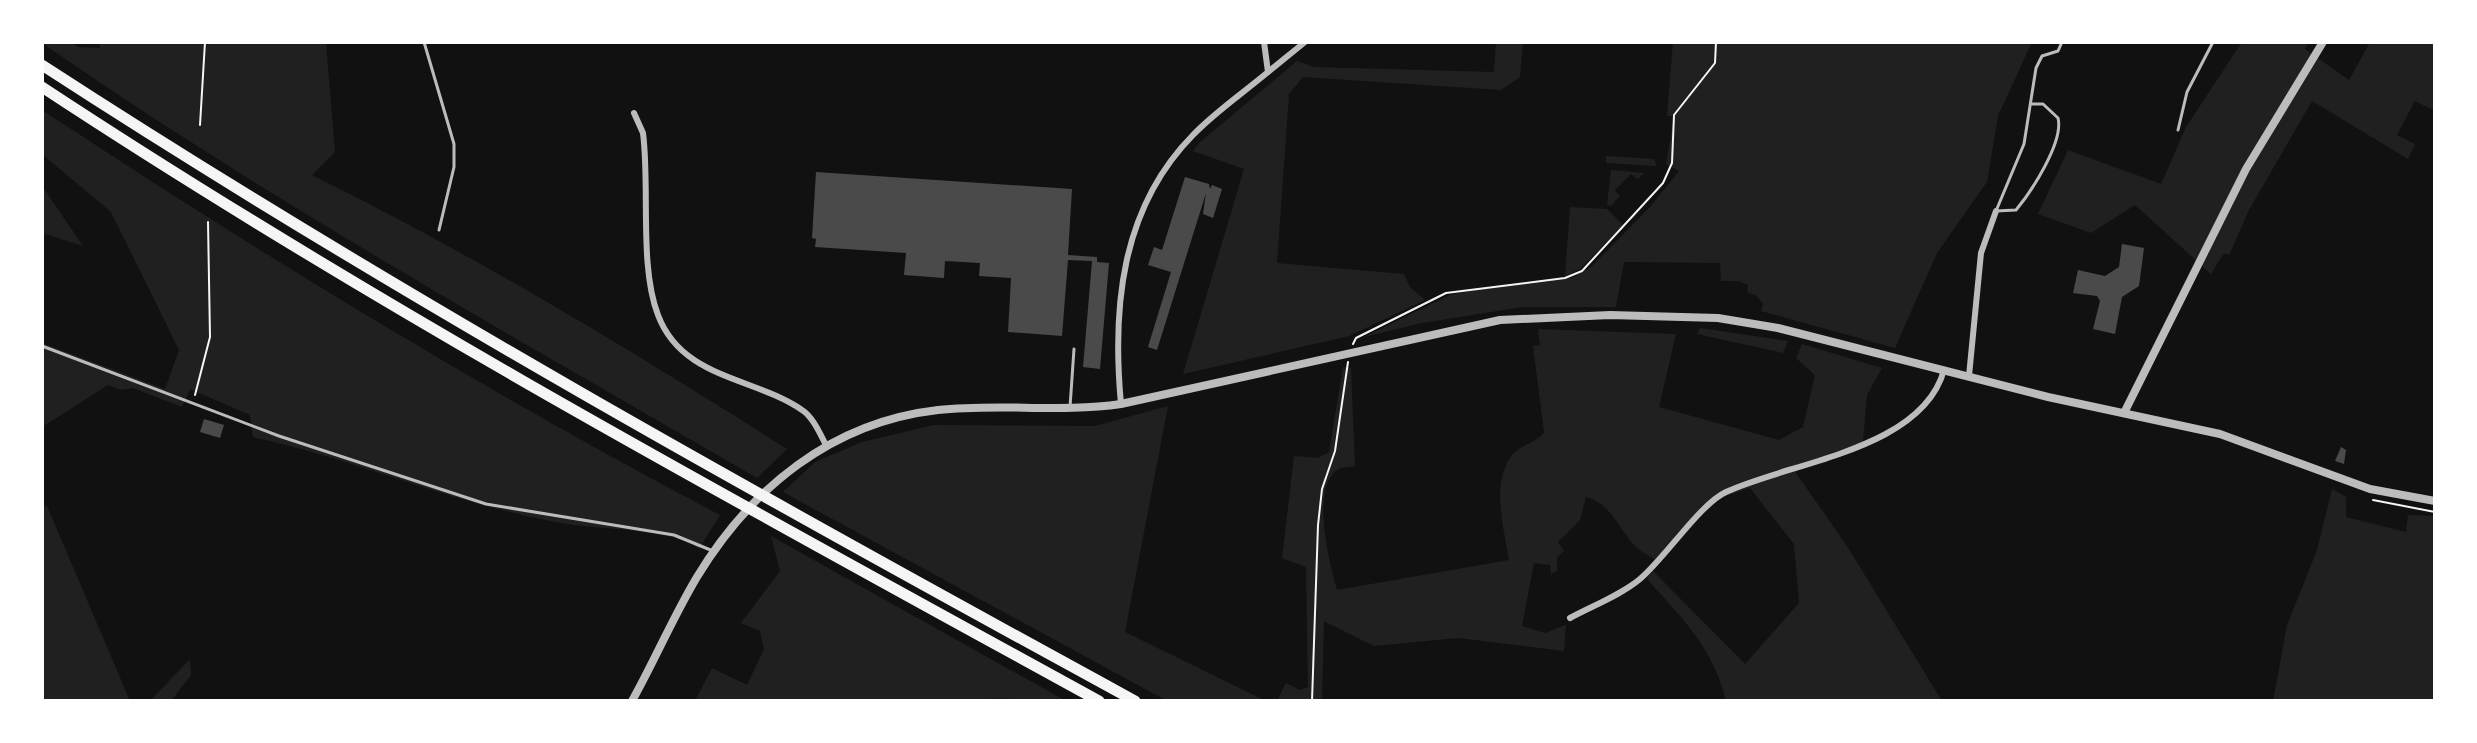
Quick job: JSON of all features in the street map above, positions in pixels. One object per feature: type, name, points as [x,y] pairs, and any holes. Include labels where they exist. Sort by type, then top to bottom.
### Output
[{"type":"highway","points":[[42,65],[341,253],[538,369],[1135,701]]},
{"type":"highway","points":[[42,87],[332,269],[796,535],[1099,701]]},
{"type":"street","points":[[1264,42],[1268,72]]},
{"type":"street","points":[[1121,404],[1117,303],[1133,231],[1148,198],[1195,133],[1305,42]]},
{"type":"street","points":[[2124,413],[2252,158],[2323,42]]},
{"type":"street","points":[[634,113],[643,133],[650,276],[655,306],[663,327],[683,352],[703,366],[804,411],[826,445]]},
{"type":"street","points":[[1969,376],[1981,253],[1996,211]]},
{"type":"street","points":[[632,701],[714,551],[737,520],[773,482],[826,445],[882,422],[933,411],[1070,410],[1121,404],[1463,327],[1537,316],[1697,317],[1778,328],[2220,434],[2370,489],[2435,501]]},
{"type":"street","points":[[1570,618],[1636,582],[1724,493],[1859,446],[1912,417],[1933,395],[1944,370]]},
{"type":"lane","points":[[424,42],[454,144],[454,167],[439,230]]},
{"type":"lane","points":[[2032,104],[2043,104],[2058,118],[2055,143],[2032,191],[2016,210],[1996,211],[2024,144],[2037,64],[2042,56],[2058,51],[2062,42]]},
{"type":"lane","points":[[2178,130],[2187,92],[2213,42]]},
{"type":"lane","points":[[42,346],[309,447],[486,504],[674,535],[714,551]]},
{"type":"lane","points":[[1070,410],[1074,349]]},
{"type":"path","points":[[200,125],[205,42]]},
{"type":"path","points":[[1312,701],[1319,513],[1322,489],[1335,451],[1356,338],[1446,293],[1565,278],[1582,271],[1663,183],[1672,163],[1674,115],[1715,63],[1716,42]]},
{"type":"path","points":[[192,403],[210,337],[208,222]]},
{"type":"path","points":[[2368,498],[2435,512]]},
{"type":"shaded area","points":[[71,42],[78,47],[100,48],[99,42],[326,42],[335,152],[312,175],[434,238],[553,306],[787,449],[757,478],[305,214],[42,43]]},
{"type":"shaded area","points":[[1496,42],[1523,42],[1520,77],[1501,90],[1303,77],[1289,94],[1277,263],[1404,274],[1410,287],[1425,300],[1349,336],[1183,374],[1244,169],[1193,151],[1199,143],[1297,61],[1314,67],[1494,72]]},
{"type":"shaded area","points":[[1673,42],[2032,42],[1998,116],[1987,182],[1937,253],[1895,348],[1761,311],[1763,304],[1757,296],[1747,292],[1748,285],[1739,281],[1721,281],[1720,263],[1624,262],[1616,307],[1523,307],[1422,323],[1364,337],[1450,295],[1496,286],[1572,278],[1592,266],[1650,207],[1679,171],[1666,164],[1674,116],[1667,116]]},
{"type":"shaded area","points":[[2242,42],[2309,42],[2305,49],[2349,80],[2370,42],[2435,42],[2435,111],[2415,101],[2397,135],[2415,144],[2408,159],[2312,101],[2249,210],[2229,255],[2224,253],[2211,274],[2135,205],[2091,233],[2038,214],[2068,150],[2161,184],[2186,127]]},
{"type":"shaded area","points":[[42,110],[376,321],[546,420],[720,515],[699,549],[658,534],[574,525],[492,507],[334,458],[253,437],[250,415],[190,389],[182,407],[133,388],[122,390],[108,385],[42,427],[42,343],[165,389],[179,350],[111,212],[42,154]]},
{"type":"shaded area","points":[[1606,156],[1654,159],[1657,166],[1606,163]]},
{"type":"shaded area","points":[[1611,170],[1644,173],[1638,179],[1631,174],[1615,190],[1620,196],[1611,206],[1607,205]]},
{"type":"shaded area","points":[[42,186],[83,246],[42,233]]},
{"type":"shaded area","points":[[1570,207],[1607,209],[1623,225],[1580,269],[1565,276]]},
{"type":"shaded area","points":[[1700,328],[1788,341],[1783,353],[1697,334]]},
{"type":"shaded area","points":[[1538,329],[1676,334],[1659,407],[1779,440],[1803,427],[1815,375],[1796,358],[1802,344],[1882,368],[1867,395],[1863,442],[1801,464],[1796,473],[1847,546],[1942,701],[1726,701],[1705,650],[1647,579],[1653,571],[1745,664],[1799,603],[1794,544],[1750,488],[1725,496],[1721,492],[1679,531],[1655,560],[1635,546],[1601,504],[1586,497],[1580,520],[1558,542],[1564,551],[1557,557],[1557,571],[1551,574],[1550,565],[1534,563],[1522,626],[1545,633],[1566,625],[1564,651],[1458,638],[1374,646],[1324,621],[1322,701],[1277,701],[1286,683],[1300,690],[1308,687],[1306,567],[1282,558],[1294,456],[1318,458],[1329,452],[1343,367],[1351,368],[1355,466],[1339,469],[1329,480],[1323,509],[1337,590],[1509,560],[1500,506],[1502,478],[1513,454],[1544,432],[1533,346],[1540,345]]},
{"type":"shaded area","points":[[1168,406],[1125,632],[1266,701],[1167,701],[783,492],[815,462],[862,442],[934,425],[1095,426]]},
{"type":"shaded area","points":[[2332,489],[2346,497],[2346,517],[2406,532],[2408,515],[2435,516],[2435,701],[2273,701],[2287,625],[2317,550]]},
{"type":"shaded area","points":[[42,506],[47,506],[130,701],[42,701]]},
{"type":"shaded area","points":[[771,536],[1066,701],[695,701],[712,668],[747,685],[764,649],[760,631],[741,623],[780,571]]},
{"type":"shaded area","points":[[190,659],[191,675],[171,701],[150,701]]},
{"type":"building","points":[[816,172],[1072,189],[1068,255],[1097,257],[1097,262],[1109,263],[1100,369],[1083,367],[1092,261],[1068,260],[1062,336],[1008,332],[1011,278],[979,276],[980,263],[945,261],[944,278],[904,275],[906,253],[815,247],[816,239],[812,238]]},
{"type":"building","points":[[1185,177],[1209,184],[1210,189],[1212,185],[1222,189],[1213,218],[1203,214],[1206,193],[1157,350],[1148,347],[1171,272],[1148,265],[1154,247],[1162,250]]},
{"type":"building","points":[[2122,244],[2144,248],[2139,286],[2122,297],[2115,334],[2093,329],[2100,301],[2097,296],[2073,293],[2078,270],[2105,276],[2119,267]]},
{"type":"building","points":[[204,419],[224,425],[220,438],[200,432]]},
{"type":"building","points":[[2341,447],[2346,450],[2344,464],[2335,461]]}]
